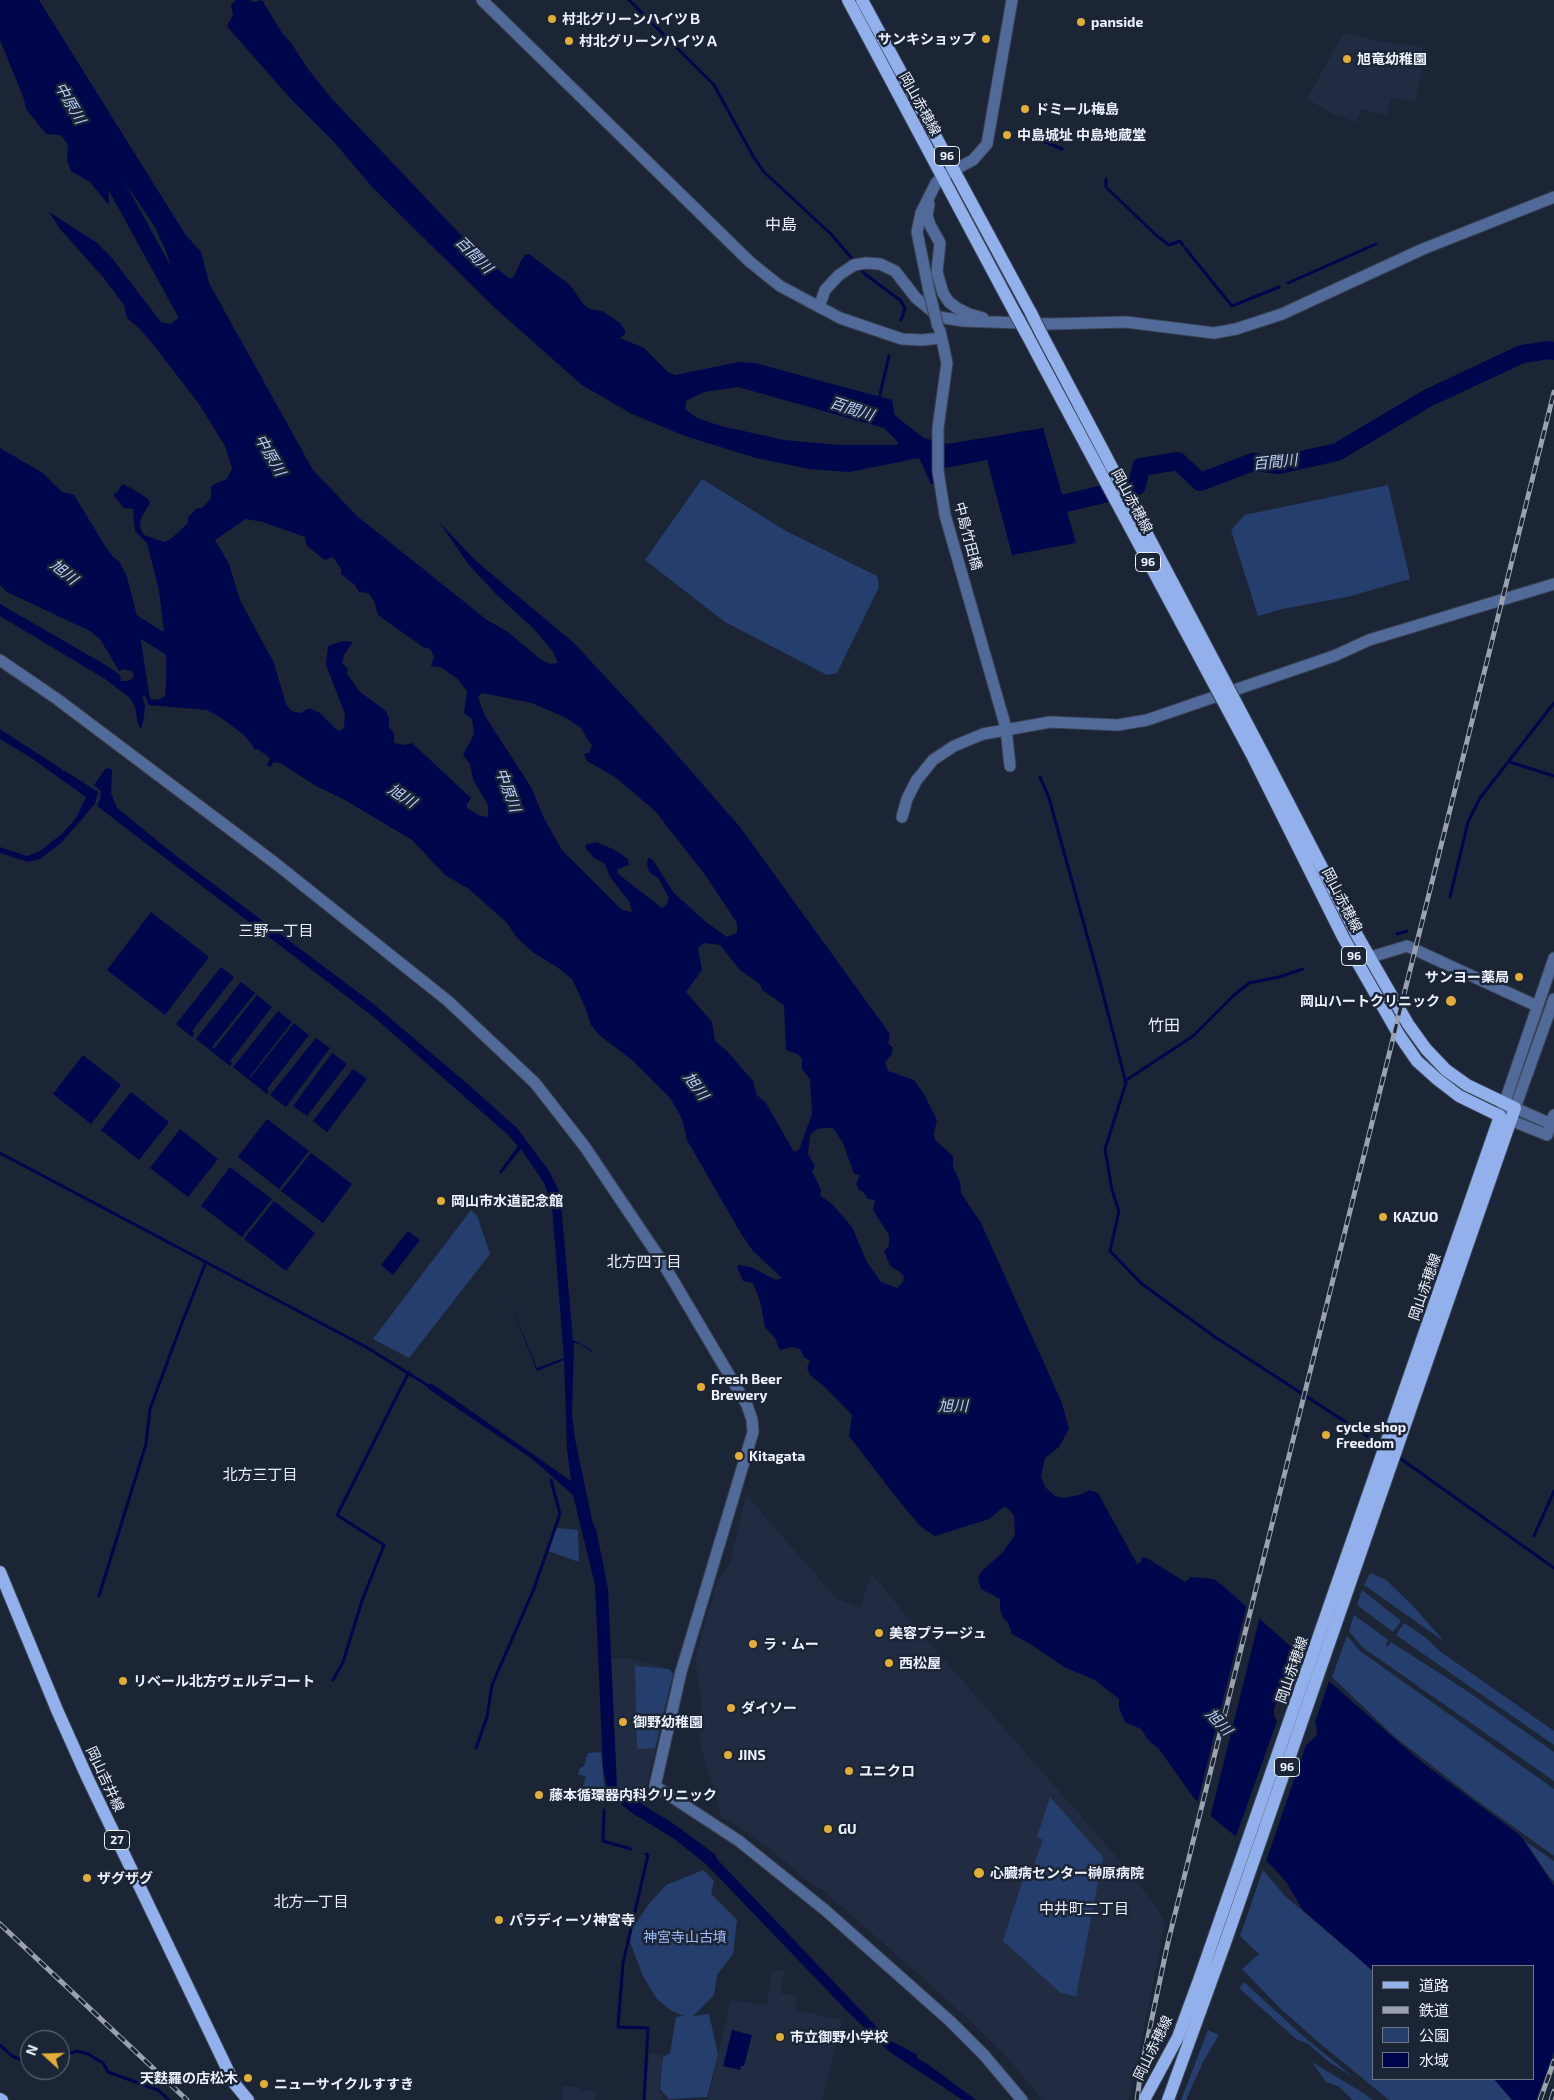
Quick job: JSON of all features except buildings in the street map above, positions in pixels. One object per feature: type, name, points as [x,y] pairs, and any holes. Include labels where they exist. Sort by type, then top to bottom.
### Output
[{"type":"main road","name":"岡山赤穂線","points":[[848,0],[1059,366],[1257,755],[1343,937],[1385,1013],[1417,1061],[1437,1079],[1459,1096],[1508,1112]]},
{"type":"main road","name":"岡山赤穂線","points":[[862,0],[1015,313],[1257,755],[1408,1024],[1426,1049],[1446,1070],[1508,1112]]},
{"type":"main road","name":"岡山赤穂線","points":[[1144,2100],[1178,2037],[1343,1586],[1391,1467],[1398,1427],[1508,1112]]},
{"type":"main road","name":"岡山赤穂線","points":[[1168,2100],[1225,1943],[1343,1586],[1380,1460],[1398,1427]]},
{"type":"main road","name":"岡山吉井線","points":[[0,1572],[87,1777],[234,2083],[248,2100]]},
{"type":"street","points":[[482,0],[750,262],[780,286],[840,318],[902,339],[922,340],[940,332],[929,291],[918,232],[921,213],[936,183],[948,173],[973,160],[987,144],[1012,0]]},
{"type":"street","points":[[930,195],[927,215],[940,243],[937,272],[943,293],[949,302],[968,314],[999,322]]},
{"type":"street","points":[[819,307],[826,290],[839,275],[854,265],[866,263],[880,264],[894,271],[916,298],[939,317],[963,321],[1050,324],[1126,322],[1214,333],[1236,329],[1282,314],[1431,246],[1554,197]]},
{"type":"street","name":"中島竹田橋","points":[[940,332],[947,363],[938,428],[938,471],[945,515],[1006,728],[1010,766]]},
{"type":"street","points":[[902,817],[907,799],[916,781],[933,760],[954,746],[983,734],[1006,728],[1050,722],[1118,725],[1147,720],[1326,659],[1369,640],[1554,584]]},
{"type":"street","points":[[0,660],[57,699],[275,863],[448,1001],[535,1083],[584,1147],[661,1260],[747,1405],[752,1420],[753,1432],[681,1672],[655,1786],[740,1841],[825,1910],[950,2021],[984,2055],[1022,2100]]},
{"type":"street","points":[[1358,962],[1407,946],[1536,1006]]},
{"type":"street","points":[[1508,1112],[1536,1006],[1554,958]]},
{"type":"street","points":[[1508,1112],[1554,999]]},
{"type":"street","points":[[1508,1112],[1551,1125]]},
{"type":"shaded area","points":[[1344,32],[1378,41],[1421,47],[1425,51],[1417,97],[1413,102],[1391,97],[1386,115],[1361,109],[1356,122],[1331,113],[1307,99]]},
{"type":"shaded area","name":"心臓病センター榊原病院","points":[[746,1495],[837,1599],[860,1608],[872,1574],[917,1629],[1116,1856],[1157,1908],[1165,1924],[1130,2096],[1127,2100],[1042,2100],[1003,2052],[932,1986],[823,1890],[815,1887],[771,1850],[732,1822],[722,1818],[700,1744],[701,1696],[695,1658],[717,1582],[730,1564]]},
{"type":"shaded area","points":[[611,1658],[626,1658],[670,1669],[674,1674],[646,1788],[617,1788]]},
{"type":"shaded area","name":"市立御野小学校","points":[[772,1970],[784,1971],[780,1993],[797,1996],[795,2010],[842,2020],[822,2100],[704,2100],[708,2099],[731,2000],[767,2005]]},
{"type":"shaded area","points":[[649,2053],[663,2054],[659,2090],[665,2100],[646,2100]]},
{"type":"shaded area","points":[[563,2086],[580,2087],[580,2090],[596,2091],[595,2100],[562,2100]]},
{"type":"green space","points":[[702,479],[786,531],[877,576],[879,587],[837,673],[827,675],[725,622],[645,560]]},
{"type":"green space","points":[[1388,485],[1410,579],[1347,597],[1282,609],[1258,616],[1231,530],[1245,515]]},
{"type":"green space","points":[[471,1210],[477,1216],[490,1254],[409,1358],[373,1339]]},
{"type":"green space","points":[[557,1528],[578,1530],[579,1562],[548,1551]]},
{"type":"green space","points":[[1370,1573],[1385,1579],[1412,1605],[1445,1642],[1364,1585]]},
{"type":"green space","points":[[1362,1590],[1401,1621],[1393,1632],[1357,1605]]},
{"type":"green space","points":[[1354,1615],[1388,1640],[1386,1645],[1388,1646],[1391,1642],[1467,1691],[1554,1752],[1554,1781],[1362,1647],[1349,1631]]},
{"type":"green space","points":[[1404,1623],[1426,1638],[1441,1652],[1554,1731],[1554,1745],[1396,1635]]},
{"type":"green space","points":[[1347,1636],[1360,1651],[1554,1789],[1554,1856],[1476,1800],[1396,1738],[1332,1677]]},
{"type":"green space","points":[[635,1666],[669,1669],[673,1674],[655,1748],[637,1749]]},
{"type":"green space","points":[[601,1752],[607,1795],[583,1786],[586,1777],[578,1774],[580,1768],[584,1766],[588,1753]]},
{"type":"green space","points":[[1050,1797],[1103,1857],[1076,1996],[1061,1993],[1003,1941],[1024,1877],[1029,1878],[1043,1840],[1037,1837]]},
{"type":"green space","points":[[1525,1841],[1554,1861],[1554,1882],[1546,1872]]},
{"type":"green space","name":"神宮寺山古墳","points":[[703,1870],[714,1881],[711,1894],[737,1920],[733,1954],[717,1975],[714,1995],[693,2016],[709,2014],[718,2055],[707,2097],[669,2099],[660,2089],[663,2057],[670,2053],[676,2017],[684,2016],[670,2010],[656,1998],[643,1976],[630,1942],[632,1929],[648,1905],[666,1885]]},
{"type":"green space","points":[[1263,1870],[1285,1896],[1372,1970],[1372,2080],[1495,2080],[1512,2100],[1389,2100],[1317,2041],[1280,2008],[1242,1969],[1259,1954],[1240,1936]]},
{"type":"green space","points":[[1244,1982],[1304,2037],[1353,2077],[1329,2062],[1308,2044],[1296,2039],[1239,1988]]},
{"type":"green space","points":[[1208,2030],[1219,2035],[1203,2062],[1186,2100],[1181,2100]]},
{"type":"green space","points":[[1312,2062],[1373,2100],[1353,2100],[1338,2086],[1326,2082]]},
{"type":"water","name":"旭川","points":[[0,0],[39,0],[185,234],[201,252],[209,283],[313,470],[357,516],[487,620],[508,632],[540,659],[550,664],[558,663],[553,652],[533,628],[497,595],[469,565],[439,522],[476,561],[574,643],[664,740],[740,827],[890,1034],[888,1043],[893,1048],[891,1055],[885,1062],[888,1071],[914,1080],[924,1094],[937,1120],[934,1133],[935,1140],[953,1156],[953,1167],[960,1182],[961,1193],[981,1223],[1062,1403],[1069,1429],[1059,1447],[1045,1458],[1041,1477],[1045,1487],[1055,1496],[1063,1498],[1079,1495],[1089,1490],[1098,1493],[1137,1564],[1141,1562],[1142,1557],[1147,1558],[1185,1582],[1191,1577],[1214,1579],[1423,1763],[1521,1836],[1554,1886],[1554,2100],[1512,2100],[1495,2080],[1534,2080],[1534,1965],[1372,1965],[1372,1970],[1302,1909],[1287,1883],[1272,1866],[1212,1817],[1194,1798],[1158,1748],[1148,1740],[1141,1729],[1125,1722],[1119,1708],[1119,1699],[1095,1680],[1064,1667],[1012,1634],[1008,1623],[1003,1618],[1000,1609],[1000,1599],[981,1589],[978,1578],[981,1572],[1003,1552],[1015,1535],[1014,1515],[1005,1506],[989,1519],[935,1536],[921,1527],[899,1501],[849,1436],[852,1415],[825,1387],[810,1375],[807,1368],[810,1361],[804,1357],[800,1349],[791,1347],[780,1350],[775,1338],[765,1327],[760,1301],[753,1283],[743,1281],[737,1267],[739,1265],[751,1267],[776,1280],[782,1278],[753,1251],[740,1232],[687,1140],[682,1119],[670,1098],[632,1060],[599,1035],[591,1025],[572,979],[534,953],[517,938],[507,923],[469,889],[445,875],[412,840],[345,800],[316,786],[280,763],[274,762],[270,767],[267,765],[270,758],[258,749],[254,750],[244,735],[220,717],[207,710],[149,705],[145,696],[142,697],[145,705],[141,729],[138,724],[135,707],[130,698],[105,679],[0,616],[0,604],[109,667],[120,675],[121,681],[133,678],[134,674],[131,671],[124,669],[119,671],[100,639],[90,631],[7,592],[0,585],[0,448],[43,473],[62,492],[74,495],[105,546],[114,558],[119,561],[127,577],[137,616],[150,699],[158,700],[165,696],[166,649],[159,590],[147,543],[135,531],[133,509],[124,508],[113,495],[122,484],[148,499],[150,503],[141,518],[140,528],[144,535],[164,542],[172,538],[188,523],[188,517],[197,508],[202,508],[211,498],[211,487],[227,479],[232,468],[225,446],[199,404],[156,348],[139,328],[127,318],[124,305],[103,277],[60,229],[49,212],[96,242],[111,257],[161,322],[171,324],[181,316],[176,284],[167,254],[155,227],[122,178],[114,170],[110,171],[108,176],[109,205],[90,182],[71,171],[67,160],[68,145],[61,135],[46,134],[26,109],[24,99],[0,40]],"holes":[[[246,519],[263,522],[305,537],[307,546],[325,560],[333,557],[341,569],[341,574],[355,585],[359,592],[368,593],[374,601],[378,615],[423,647],[430,649],[434,656],[431,666],[440,667],[458,679],[467,691],[464,713],[472,719],[474,734],[463,755],[470,764],[473,779],[488,805],[488,817],[478,815],[467,808],[471,798],[412,743],[405,745],[394,743],[394,733],[389,727],[389,718],[385,710],[360,692],[347,674],[348,669],[342,663],[344,655],[353,642],[343,641],[328,646],[326,665],[345,714],[344,728],[340,731],[336,729],[320,713],[309,708],[300,713],[291,711],[286,704],[274,663],[240,600],[229,564],[215,540]],[[482,693],[532,703],[566,718],[581,728],[592,746],[589,753],[584,754],[587,761],[615,777],[655,811],[706,876],[737,923],[737,933],[727,937],[706,922],[674,893],[653,860],[648,858],[649,872],[659,879],[669,898],[666,905],[662,908],[617,873],[618,869],[629,865],[628,859],[613,849],[596,842],[585,845],[594,858],[605,864],[610,877],[629,901],[632,912],[622,910],[562,850],[544,818],[531,787],[485,716],[478,697]],[[704,943],[720,945],[740,970],[760,984],[762,990],[784,1005],[786,1050],[798,1054],[802,1059],[802,1069],[810,1079],[812,1114],[799,1150],[794,1152],[766,1103],[757,1095],[753,1081],[728,1052],[715,1041],[712,1022],[686,992],[702,970],[698,948]],[[833,1128],[843,1143],[854,1174],[860,1175],[856,1184],[859,1190],[868,1199],[875,1200],[873,1210],[889,1235],[889,1246],[884,1251],[890,1266],[904,1277],[903,1282],[897,1288],[881,1282],[867,1262],[852,1227],[833,1205],[820,1195],[821,1190],[812,1171],[815,1166],[808,1154],[810,1135],[817,1129]]]},
{"type":"water","points":[[236,0],[250,0],[253,2],[262,0],[282,33],[332,99],[478,253],[509,278],[513,278],[522,259],[525,255],[529,254],[570,285],[584,305],[590,309],[602,311],[620,323],[625,330],[625,334],[620,338],[644,348],[668,372],[675,375],[739,362],[755,363],[892,400],[894,414],[903,422],[924,438],[947,444],[1043,428],[1076,543],[1012,555],[987,460],[944,468],[937,484],[931,484],[919,458],[849,472],[809,469],[756,458],[685,436],[632,414],[582,385],[495,308],[372,187],[334,142],[291,99],[230,30],[227,26],[233,15],[231,5]],"holes":[[[738,387],[884,428],[898,442],[897,445],[839,445],[784,440],[721,426],[697,418],[685,409],[686,401],[704,392]]]},
{"type":"water","points":[[0,729],[63,770],[62,772],[65,771],[98,792],[95,804],[61,843],[40,859],[28,862],[0,853],[0,847],[27,856],[40,851],[63,833],[76,818],[86,797],[30,757],[0,739]]},
{"type":"water","points":[[105,769],[112,770],[111,793],[117,808],[180,859],[371,1002],[517,1128],[549,1171],[560,1193],[573,1340],[587,1347],[595,1354],[580,1344],[574,1343],[572,1415],[575,1439],[608,1589],[617,1788],[619,1792],[636,1798],[643,1805],[674,1824],[716,1855],[716,1858],[889,2040],[916,2054],[918,2059],[976,2100],[963,2100],[891,2053],[847,2011],[706,1864],[673,1838],[632,1813],[608,1793],[603,1768],[595,1585],[573,1495],[531,1458],[427,1388],[431,1383],[571,1481],[567,1449],[564,1360],[537,1371],[508,1297],[537,1368],[564,1358],[552,1206],[549,1206],[551,1201],[544,1183],[521,1149],[501,1174],[499,1172],[518,1146],[507,1134],[375,1018],[97,806],[101,797],[101,791],[94,785]]},
{"type":"water","points":[[151,912],[209,957],[165,1015],[107,970]]},
{"type":"water","points":[[221,967],[234,977],[192,1031],[194,1033],[192,1037],[176,1024]]},
{"type":"water","points":[[241,982],[255,993],[212,1047],[214,1049],[257,995],[272,1007],[230,1061],[232,1063],[230,1066],[196,1039]]},
{"type":"water","points":[[278,1011],[292,1022],[251,1077],[294,1023],[309,1035],[267,1089],[269,1092],[267,1094],[233,1067]]},
{"type":"water","points":[[316,1038],[330,1048],[286,1107],[270,1095]]},
{"type":"water","points":[[332,1053],[347,1064],[307,1116],[293,1106]]},
{"type":"water","points":[[83,1055],[121,1085],[91,1124],[53,1094]]},
{"type":"water","points":[[353,1069],[367,1079],[327,1132],[313,1121]]},
{"type":"water","points":[[131,1092],[169,1122],[139,1160],[101,1130]]},
{"type":"water","points":[[267,1119],[309,1151],[279,1189],[238,1157]]},
{"type":"water","points":[[180,1129],[218,1159],[188,1197],[150,1168]]},
{"type":"water","points":[[311,1153],[352,1184],[323,1223],[281,1191]]},
{"type":"water","points":[[230,1167],[272,1199],[242,1237],[201,1206]]},
{"type":"water","points":[[274,1201],[315,1233],[286,1271],[244,1239]]},
{"type":"water","points":[[408,1231],[420,1240],[393,1275],[381,1265]]},
{"type":"water","points":[[732,2030],[752,2035],[744,2066],[741,2066],[740,2070],[723,2066]]},
{"type":"pier","points":[[1247,1604],[1260,1616],[1210,1818],[1197,1804]]},
{"type":"pier","points":[[1301,1652],[1330,1678],[1315,1722],[1316,1736],[1306,1745],[1265,1864],[1235,1839],[1277,1721],[1274,1716],[1274,1708],[1277,1702],[1285,1698]]},
{"type":"pier","points":[[1554,2052],[1554,2100],[1536,2100]]},
{"type":"waterway","points":[[629,0],[714,85],[753,156],[764,172],[831,234],[855,262]]},
{"type":"waterway","points":[[1038,139],[1062,149]]},
{"type":"waterway","name":"中原川","points":[[98,152],[189,318]]},
{"type":"waterway","points":[[1106,179],[1106,187],[1157,236],[1169,245],[1180,241],[1183,245]]},
{"type":"waterway","points":[[1288,283],[1376,244]]},
{"type":"waterway","points":[[1185,248],[1232,306],[1279,287]]},
{"type":"waterway","points":[[859,267],[865,274],[901,301],[905,309],[901,320]]},
{"type":"waterway","name":"百間川","points":[[1044,493],[1062,504],[1137,486],[1141,467],[1178,461],[1200,482],[1253,462],[1279,465],[1337,452],[1428,398],[1522,354],[1554,351]]},
{"type":"waterway","points":[[879,399],[889,356]]},
{"type":"waterway","name":"旭川","points":[[120,615],[186,657]]},
{"type":"waterway","points":[[1450,897],[1468,822],[1480,798],[1554,703]]},
{"type":"waterway","points":[[1510,762],[1554,776]]},
{"type":"waterway","points":[[1040,777],[1049,798],[1126,1083],[1105,1149],[1112,1190],[1119,1211],[1110,1251],[1142,1284],[1215,1337],[1381,1445]]},
{"type":"waterway","points":[[1397,934],[1407,931]]},
{"type":"waterway","points":[[1125,1081],[1193,1036],[1233,996],[1249,983],[1279,977],[1303,969]]},
{"type":"waterway","points":[[0,1153],[366,1347],[432,1388]]},
{"type":"waterway","points":[[99,1596],[146,1444],[150,1409],[206,1262]]},
{"type":"waterway","points":[[333,1680],[343,1662],[363,1598],[384,1545],[337,1515],[409,1372]]},
{"type":"waterway","points":[[1397,1456],[1554,1568]]},
{"type":"waterway","points":[[476,1748],[487,1717],[492,1685],[533,1591],[560,1514],[551,1480]]},
{"type":"waterway","points":[[1534,1536],[1554,1491]]},
{"type":"waterway","points":[[604,1810],[603,1841],[631,1849]]},
{"type":"waterway","points":[[644,2100],[648,2028],[618,2027],[623,1963],[648,1855],[646,1854]]},
{"type":"waterway","points":[[0,2045],[12,2056],[20,2059]]},
{"type":"waterway","points":[[70,2053],[77,2051],[88,2054],[103,2063],[108,2072],[158,2090],[169,2100]]},
{"type":"railway","points":[[1137,2100],[1141,2070],[1168,1942],[1554,392]]},
{"type":"railway","points":[[0,1924],[187,2100]]},
{"type":"railway","points":[[1540,2100],[1554,2061]]},
{"type":"railway","points":[[1551,2100],[1554,2091]]},
{"type":"place","name":"村北グリーンハイツＢ","points":[[552,19]]},
{"type":"place","name":"panside","points":[[1081,22]]},
{"type":"place","name":"サンキショップ","points":[[986,39]]},
{"type":"place","name":"村北グリーンハイツＡ","points":[[569,41]]},
{"type":"place","name":"旭竜幼稚園","points":[[1347,59]]},
{"type":"place","name":"ドミール梅島","points":[[1025,109]]},
{"type":"place","name":"中島城址 中島地蔵堂","points":[[1007,135]]},
{"type":"place","name":"サンヨー薬局","points":[[1519,977]]},
{"type":"place","name":"岡山ハートクリニック","points":[[1451,1001]]},
{"type":"place","name":"岡山市水道記念館","points":[[441,1201]]},
{"type":"place","name":"KAZUO","points":[[1383,1217]]},
{"type":"place","name":"Fresh Beer Brewery","points":[[701,1387]]},
{"type":"place","name":"cycle shop Freedom","points":[[1326,1435]]},
{"type":"place","name":"Kitagata","points":[[739,1456]]},
{"type":"place","name":"美容プラージュ","points":[[879,1633]]},
{"type":"place","name":"ラ・ムー","points":[[753,1644]]},
{"type":"place","name":"西松屋","points":[[889,1663]]},
{"type":"place","name":"リベール北方ヴェルデコート","points":[[123,1681]]},
{"type":"place","name":"ダイソー","points":[[731,1708]]},
{"type":"place","name":"御野幼稚園","points":[[623,1722]]},
{"type":"place","name":"JINS","points":[[728,1755]]},
{"type":"place","name":"ユニクロ","points":[[849,1771]]},
{"type":"place","name":"藤本循環器内科クリニック","points":[[539,1795]]},
{"type":"place","name":"GU","points":[[828,1829]]},
{"type":"place","name":"心臓病センター榊原病院","points":[[979,1873]]},
{"type":"place","name":"ザグザグ","points":[[87,1878]]},
{"type":"place","name":"パラディーソ神宮寺","points":[[499,1920]]},
{"type":"place","name":"市立御野小学校","points":[[780,2037]]},
{"type":"place","name":"天麩羅の店松木","points":[[248,2078]]},
{"type":"place","name":"ニューサイクルすすき","points":[[264,2084]]},
{"type":"district","name":"中島","points":[[781,225]]},
{"type":"district","name":"三野一丁目","points":[[276,931]]},
{"type":"district","name":"竹田","points":[[1164,1026]]},
{"type":"district","name":"北方四丁目","points":[[644,1262]]},
{"type":"district","name":"北方三丁目","points":[[260,1475]]},
{"type":"district","name":"北方一丁目","points":[[311,1902]]},
{"type":"district","name":"中井町二丁目","points":[[1084,1909]]}]
